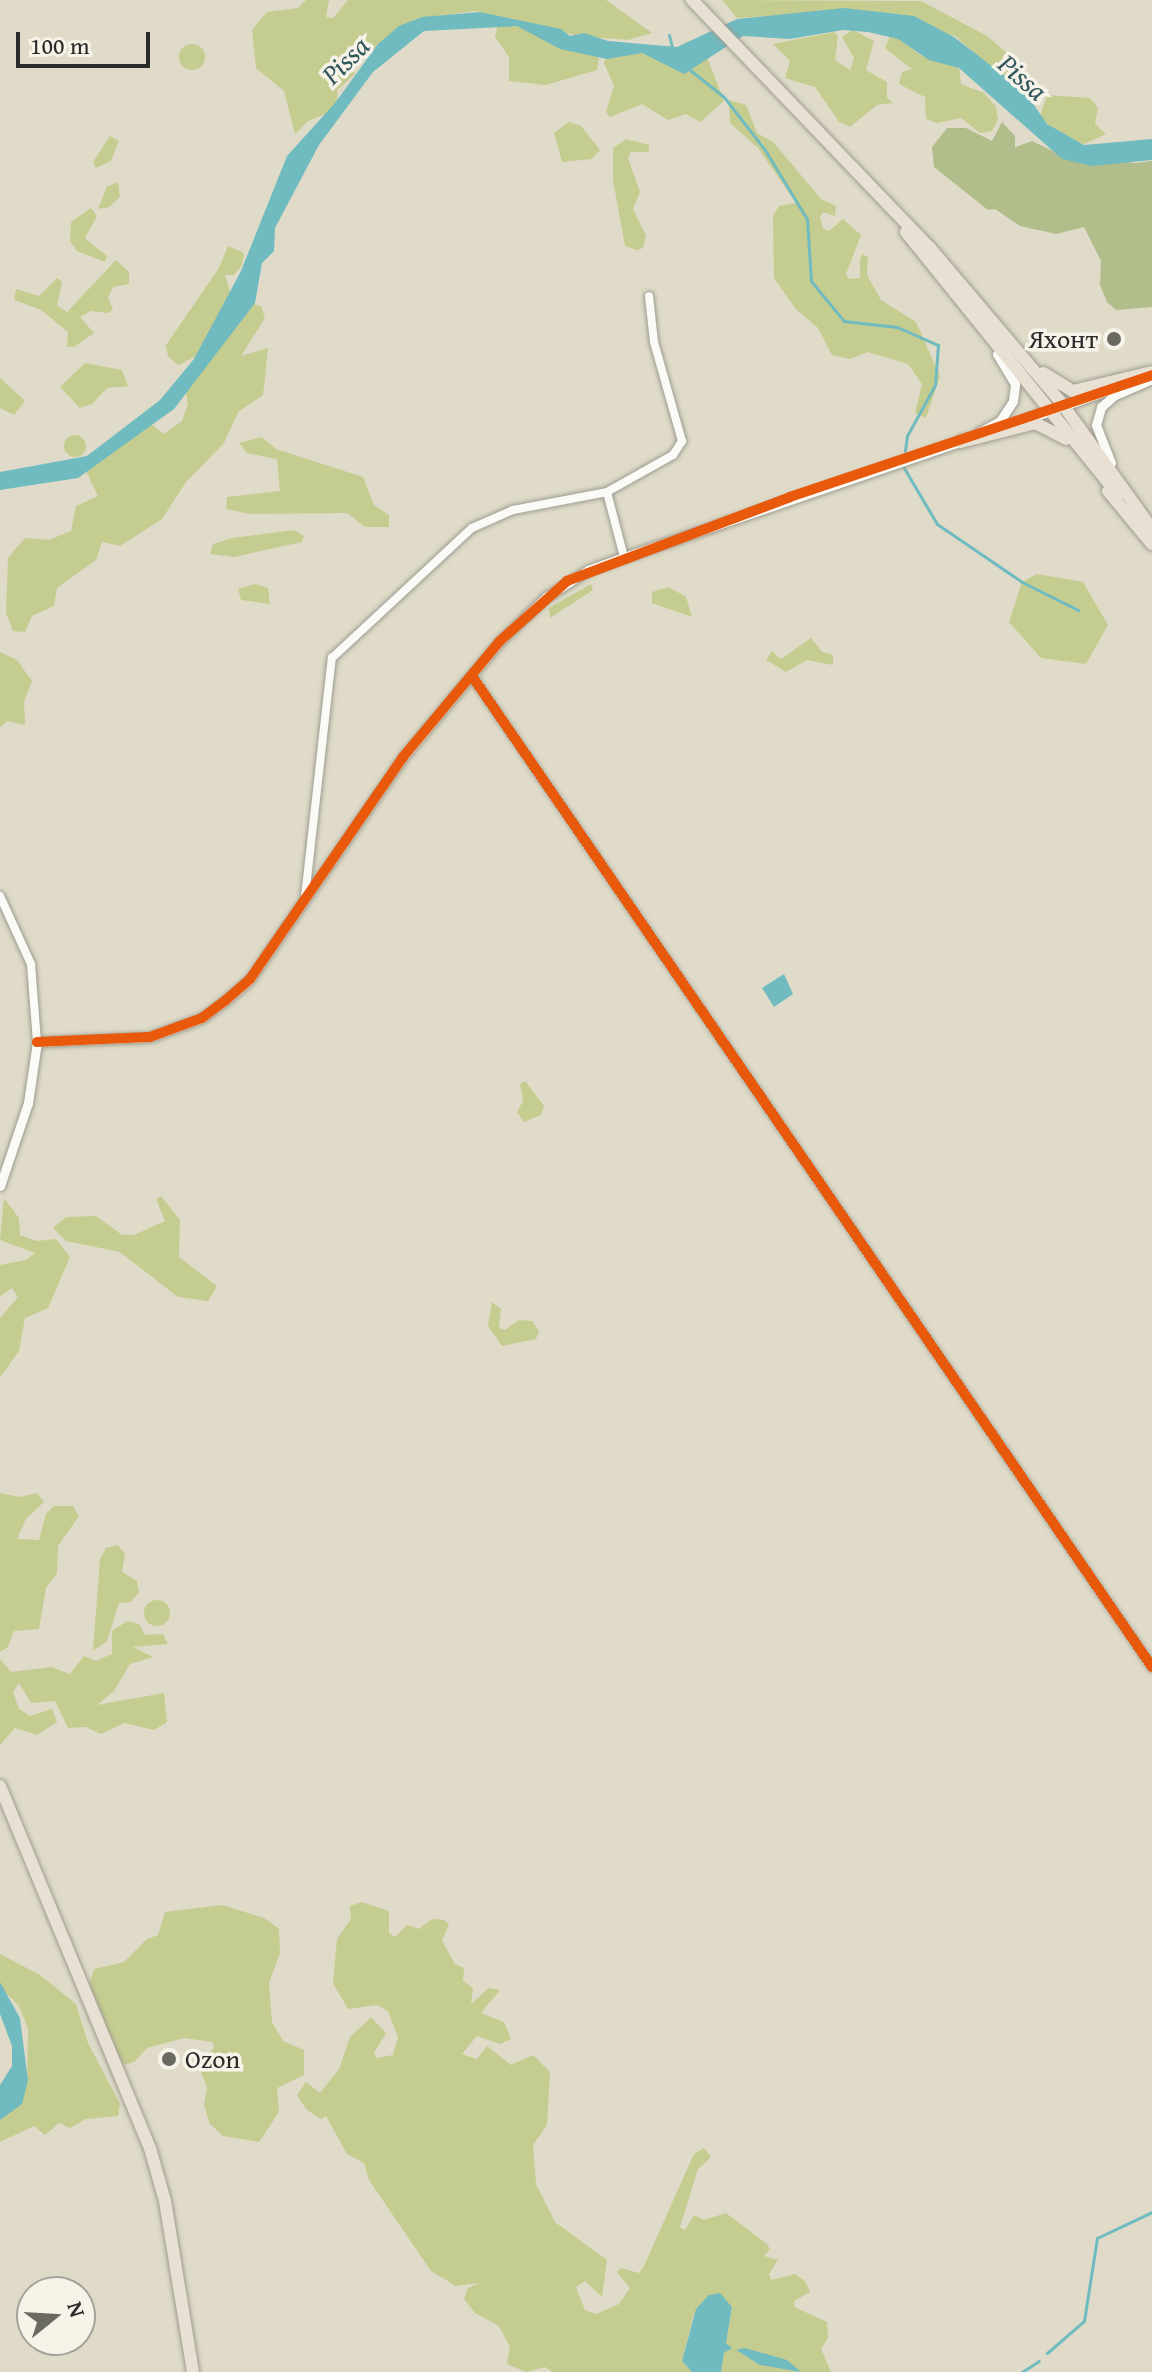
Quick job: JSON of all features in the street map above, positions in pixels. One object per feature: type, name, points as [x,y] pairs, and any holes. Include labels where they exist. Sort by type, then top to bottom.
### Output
[{"type":"main road","points":[[692,0],[873,188],[1057,407],[1152,527]]},
{"type":"main road","points":[[927,252],[1053,382],[1082,391],[1152,376]]},
{"type":"main road","points":[[1057,407],[1152,542]]},
{"type":"main road","points":[[961,442],[1035,423],[1055,429],[1152,542]]},
{"type":"main road","points":[[0,1786],[150,2148],[165,2201],[193,2372]]},
{"type":"street","points":[[927,252],[1015,384],[1013,401],[1000,421],[961,442]]},
{"type":"street","points":[[305,897],[332,658],[472,528],[513,510],[607,492],[681,449],[654,342],[649,296]]},
{"type":"street","points":[[37,1042],[150,1037],[202,1018],[250,979],[403,757],[472,676],[546,597],[588,570],[1152,376]]},
{"type":"street","points":[[1152,376],[1106,400],[1096,425],[1101,447],[1152,527]]},
{"type":"street","points":[[607,492],[624,557]]},
{"type":"street","points":[[472,676],[1152,1667]]},
{"type":"street","points":[[0,896],[31,964],[37,1042],[28,1103],[0,1186]]},
{"type":"green space","points":[[306,0],[329,0],[326,17],[333,18],[348,0],[606,0],[652,33],[628,40],[579,36],[475,11],[415,19],[371,51],[347,46],[355,74],[337,90],[338,102],[331,112],[308,121],[295,134],[284,91],[256,68],[252,30],[267,12],[298,8]]},
{"type":"green space","points":[[722,0],[921,1],[987,36],[1006,52],[1011,70],[1004,79],[955,36],[941,32],[850,11],[737,18]]},
{"type":"green space","points":[[498,25],[521,25],[599,58],[597,70],[546,85],[509,81],[509,57],[495,37]]},
{"type":"green space","points":[[853,30],[874,41],[866,70],[887,82],[887,98],[893,103],[877,105],[850,127],[839,122],[815,87],[785,78],[790,61],[773,44],[834,32],[838,36],[835,60],[850,70],[854,58],[842,37]]},
{"type":"green space","points":[[891,33],[920,55],[959,66],[961,84],[984,93],[996,107],[998,120],[992,131],[980,133],[961,118],[937,123],[926,119],[925,97],[899,84],[902,72],[912,69],[885,48]]},
{"type":"green space","points":[[192,44],[201,48],[205,57],[201,66],[192,70],[183,66],[179,57],[183,48]]},
{"type":"green space","points":[[608,52],[705,52],[724,101],[700,122],[686,114],[668,120],[642,104],[610,117],[606,112],[614,86],[604,63]]},
{"type":"green space","points":[[1047,95],[1090,98],[1098,108],[1095,124],[1106,134],[1084,144],[1057,134],[1040,116]]},
{"type":"green space","points":[[729,100],[746,105],[757,133],[773,142],[821,199],[836,206],[835,216],[823,212],[820,217],[823,228],[829,231],[843,219],[861,235],[846,274],[849,279],[860,278],[862,254],[868,257],[867,275],[881,300],[916,322],[940,376],[926,418],[915,413],[922,384],[908,364],[868,352],[850,359],[832,355],[818,328],[795,308],[774,278],[773,216],[779,206],[796,203],[758,148],[730,123]]},
{"type":"green space","points":[[569,122],[581,126],[600,150],[592,159],[562,162],[554,133]]},
{"type":"green space","points":[[1002,122],[1015,136],[1015,147],[1032,141],[1055,152],[1135,163],[1152,161],[1152,307],[1116,310],[1107,302],[1100,285],[1101,261],[1084,227],[1056,234],[1020,226],[995,209],[988,210],[934,167],[932,147],[947,128],[966,128],[992,141]]},
{"type":"green space","points":[[110,136],[119,141],[111,161],[96,168],[93,162]]},
{"type":"green space","points":[[626,139],[649,145],[649,152],[631,152],[628,158],[640,192],[633,209],[646,236],[643,248],[637,250],[625,246],[613,180],[613,148]]},
{"type":"green space","points":[[118,182],[120,197],[109,207],[98,209],[107,187]]},
{"type":"green space","points":[[91,208],[97,216],[85,238],[107,256],[105,262],[77,251],[70,241],[71,222]]},
{"type":"green space","points":[[228,246],[244,253],[242,265],[234,275],[225,275],[230,292],[200,354],[179,365],[168,357],[166,345],[219,268]]},
{"type":"green space","points":[[116,260],[129,272],[129,284],[113,287],[108,298],[113,309],[108,313],[91,311],[80,317],[94,333],[74,347],[67,347],[68,332],[41,310],[14,300],[16,289],[39,296],[57,278],[62,282],[57,306],[67,312]]},
{"type":"green space","points":[[250,303],[261,306],[265,318],[241,356],[268,348],[263,395],[238,412],[224,443],[186,482],[162,519],[120,546],[102,542],[96,560],[57,588],[54,606],[32,616],[25,632],[13,631],[6,613],[8,558],[25,538],[49,540],[71,531],[76,506],[98,496],[85,469],[147,421],[164,434],[182,421],[188,404],[184,385]]},
{"type":"green space","points":[[85,363],[122,370],[128,386],[107,388],[92,404],[80,408],[60,387]]},
{"type":"green space","points":[[0,378],[25,401],[14,415],[0,408]]},
{"type":"green space","points":[[71,435],[79,435],[86,446],[79,457],[71,457],[64,450],[64,442]]},
{"type":"green space","points":[[262,437],[276,449],[363,477],[374,505],[389,515],[389,527],[365,527],[347,513],[250,514],[226,509],[227,497],[280,491],[277,459],[247,453],[239,443]]},
{"type":"green space","points":[[294,530],[304,536],[302,542],[234,557],[210,554],[213,544],[232,538]]},
{"type":"green space","points":[[1037,574],[1083,582],[1108,625],[1086,664],[1041,658],[1009,622],[1022,582]]},
{"type":"green space","points":[[255,584],[268,588],[270,604],[241,600],[238,589]]},
{"type":"green space","points":[[591,584],[593,590],[550,618],[549,608]]},
{"type":"green space","points":[[669,587],[686,597],[692,617],[652,603],[652,592]]},
{"type":"green space","points":[[811,638],[822,652],[833,655],[833,665],[807,660],[786,672],[766,660],[772,651],[781,659]]},
{"type":"green space","points":[[0,652],[17,660],[32,681],[24,701],[25,725],[7,721],[0,727]]},
{"type":"green space","points":[[525,1081],[544,1106],[541,1115],[524,1122],[517,1112],[523,1101],[520,1084]]},
{"type":"green space","points":[[161,1196],[180,1220],[179,1257],[217,1286],[208,1301],[178,1297],[120,1252],[66,1241],[53,1228],[66,1217],[96,1216],[122,1235],[134,1235],[165,1221],[156,1199]]},
{"type":"green space","points":[[4,1198],[19,1218],[20,1235],[37,1241],[56,1239],[70,1257],[48,1308],[25,1318],[19,1351],[0,1377],[0,1318],[18,1297],[12,1288],[0,1296],[0,1265],[26,1260],[35,1253],[0,1240]]},
{"type":"green space","points":[[492,1302],[501,1309],[499,1328],[505,1330],[519,1320],[532,1321],[539,1331],[536,1339],[502,1346],[488,1326]]},
{"type":"green space","points":[[0,1493],[19,1497],[37,1493],[44,1502],[26,1519],[17,1539],[39,1540],[46,1514],[54,1506],[73,1506],[79,1516],[58,1546],[57,1573],[46,1588],[39,1629],[14,1631],[8,1647],[0,1652]]},
{"type":"green space","points":[[118,1545],[125,1554],[122,1572],[137,1581],[139,1592],[131,1602],[119,1603],[107,1641],[93,1651],[100,1559],[106,1548]]},
{"type":"green space","points":[[157,1600],[166,1604],[170,1613],[166,1622],[157,1626],[148,1622],[144,1613],[148,1604]]},
{"type":"green space","points":[[127,1621],[139,1624],[145,1635],[163,1634],[168,1644],[133,1647],[153,1657],[130,1664],[114,1691],[97,1705],[164,1693],[167,1722],[154,1730],[124,1723],[101,1734],[86,1727],[68,1728],[55,1701],[31,1703],[19,1683],[13,1692],[19,1709],[30,1716],[52,1709],[57,1722],[37,1735],[15,1728],[0,1745],[0,1659],[11,1672],[51,1667],[70,1674],[84,1656],[96,1661],[112,1654],[112,1631]]},
{"type":"green space","points":[[362,1902],[389,1911],[389,1933],[395,1937],[407,1925],[419,1929],[432,1919],[444,1920],[449,1924],[442,1941],[455,1964],[464,1968],[463,1981],[473,1988],[471,2004],[489,1988],[500,1990],[481,2013],[504,2022],[511,2039],[500,2044],[477,2036],[462,2054],[477,2059],[487,2046],[511,2065],[533,2055],[550,2072],[547,2125],[533,2145],[536,2184],[555,2222],[607,2260],[602,2297],[585,2281],[576,2287],[585,2310],[596,2314],[619,2304],[630,2288],[617,2272],[621,2268],[639,2273],[643,2268],[694,2154],[704,2148],[711,2157],[698,2169],[680,2227],[685,2230],[694,2215],[704,2220],[726,2213],[767,2244],[770,2249],[764,2256],[778,2260],[769,2274],[771,2280],[795,2274],[805,2281],[810,2292],[794,2301],[794,2307],[827,2322],[828,2338],[821,2349],[831,2372],[721,2372],[732,2307],[694,2314],[682,2361],[692,2372],[552,2372],[545,2367],[526,2372],[507,2364],[510,2347],[499,2326],[475,2313],[464,2299],[468,2288],[479,2283],[456,2286],[431,2271],[369,2180],[364,2163],[347,2154],[326,2116],[321,2119],[307,2110],[297,2095],[306,2082],[320,2093],[339,2069],[350,2037],[371,2017],[386,2033],[374,2053],[377,2058],[393,2055],[398,2037],[388,2011],[377,2005],[348,2009],[333,1983],[337,1939],[351,1919],[350,1906]]},
{"type":"green space","points":[[222,1905],[264,1918],[279,1929],[280,1953],[269,1983],[272,2022],[283,2041],[304,2050],[304,2075],[277,2088],[279,2112],[259,2142],[223,2136],[210,2124],[204,2105],[207,2087],[198,2065],[214,2048],[213,2042],[184,2038],[147,2048],[134,2062],[123,2065],[89,1986],[94,1969],[124,1962],[147,1939],[158,1935],[165,1912]]},
{"type":"green space","points":[[0,1954],[40,1975],[76,2004],[88,2043],[120,2104],[118,2116],[86,2119],[70,2128],[59,2123],[45,2135],[34,2126],[0,2142],[0,2113],[27,2083],[28,2029],[19,2006],[0,1987]]},
{"type":"water","points":[[844,8],[914,16],[954,37],[1025,92],[1047,124],[1084,145],[1152,139],[1152,160],[1092,166],[1062,159],[959,68],[929,60],[898,39],[868,32],[843,30],[790,39],[743,36],[684,74],[642,53],[607,59],[560,49],[517,26],[424,31],[373,72],[319,145],[275,228],[274,251],[262,263],[255,303],[174,409],[78,478],[0,490],[0,472],[87,456],[160,400],[194,359],[241,271],[287,156],[335,103],[378,44],[399,26],[422,17],[480,12],[561,29],[570,36],[584,33],[608,41],[677,47],[737,19]]},
{"type":"water","points":[[784,974],[793,994],[774,1007],[762,988]]},
{"type":"water","points":[[0,1982],[20,2018],[28,2081],[22,2104],[0,2120],[0,2085],[12,2066],[12,2046],[0,2014]]},
{"type":"water","points":[[720,2293],[732,2307],[726,2343],[732,2348],[724,2353],[721,2372],[692,2372],[682,2361],[696,2309],[709,2295]]},
{"type":"water","points":[[745,2348],[787,2360],[801,2372],[760,2365],[736,2350]]},
{"type":"waterway","points":[[669,35],[672,47]]},
{"type":"waterway","points":[[690,70],[724,97],[765,150],[807,219],[811,281],[844,321],[897,327],[938,345],[935,385],[907,436],[905,451]]},
{"type":"waterway","points":[[904,468],[937,524],[1022,582],[1078,610]]},
{"type":"waterway","points":[[1047,2353],[1084,2321],[1097,2238],[1152,2212]]},
{"type":"waterway","points":[[1022,2372],[1039,2361]]},
{"type":"cycle path","points":[[37,1042],[150,1037],[202,1018],[226,1000],[250,979],[403,757],[500,641],[567,581],[790,497],[1152,375]]},
{"type":"cycle path","points":[[472,676],[1152,1667]]},
{"type":"place","name":"Яхонт","points":[[1114,339]]},
{"type":"place","name":"Ozon","points":[[169,2059]]},
{"type":"water label","name":"Pissa","points":[[345,60]]},
{"type":"water label","name":"Pissa","points":[[1023,77]]}]
